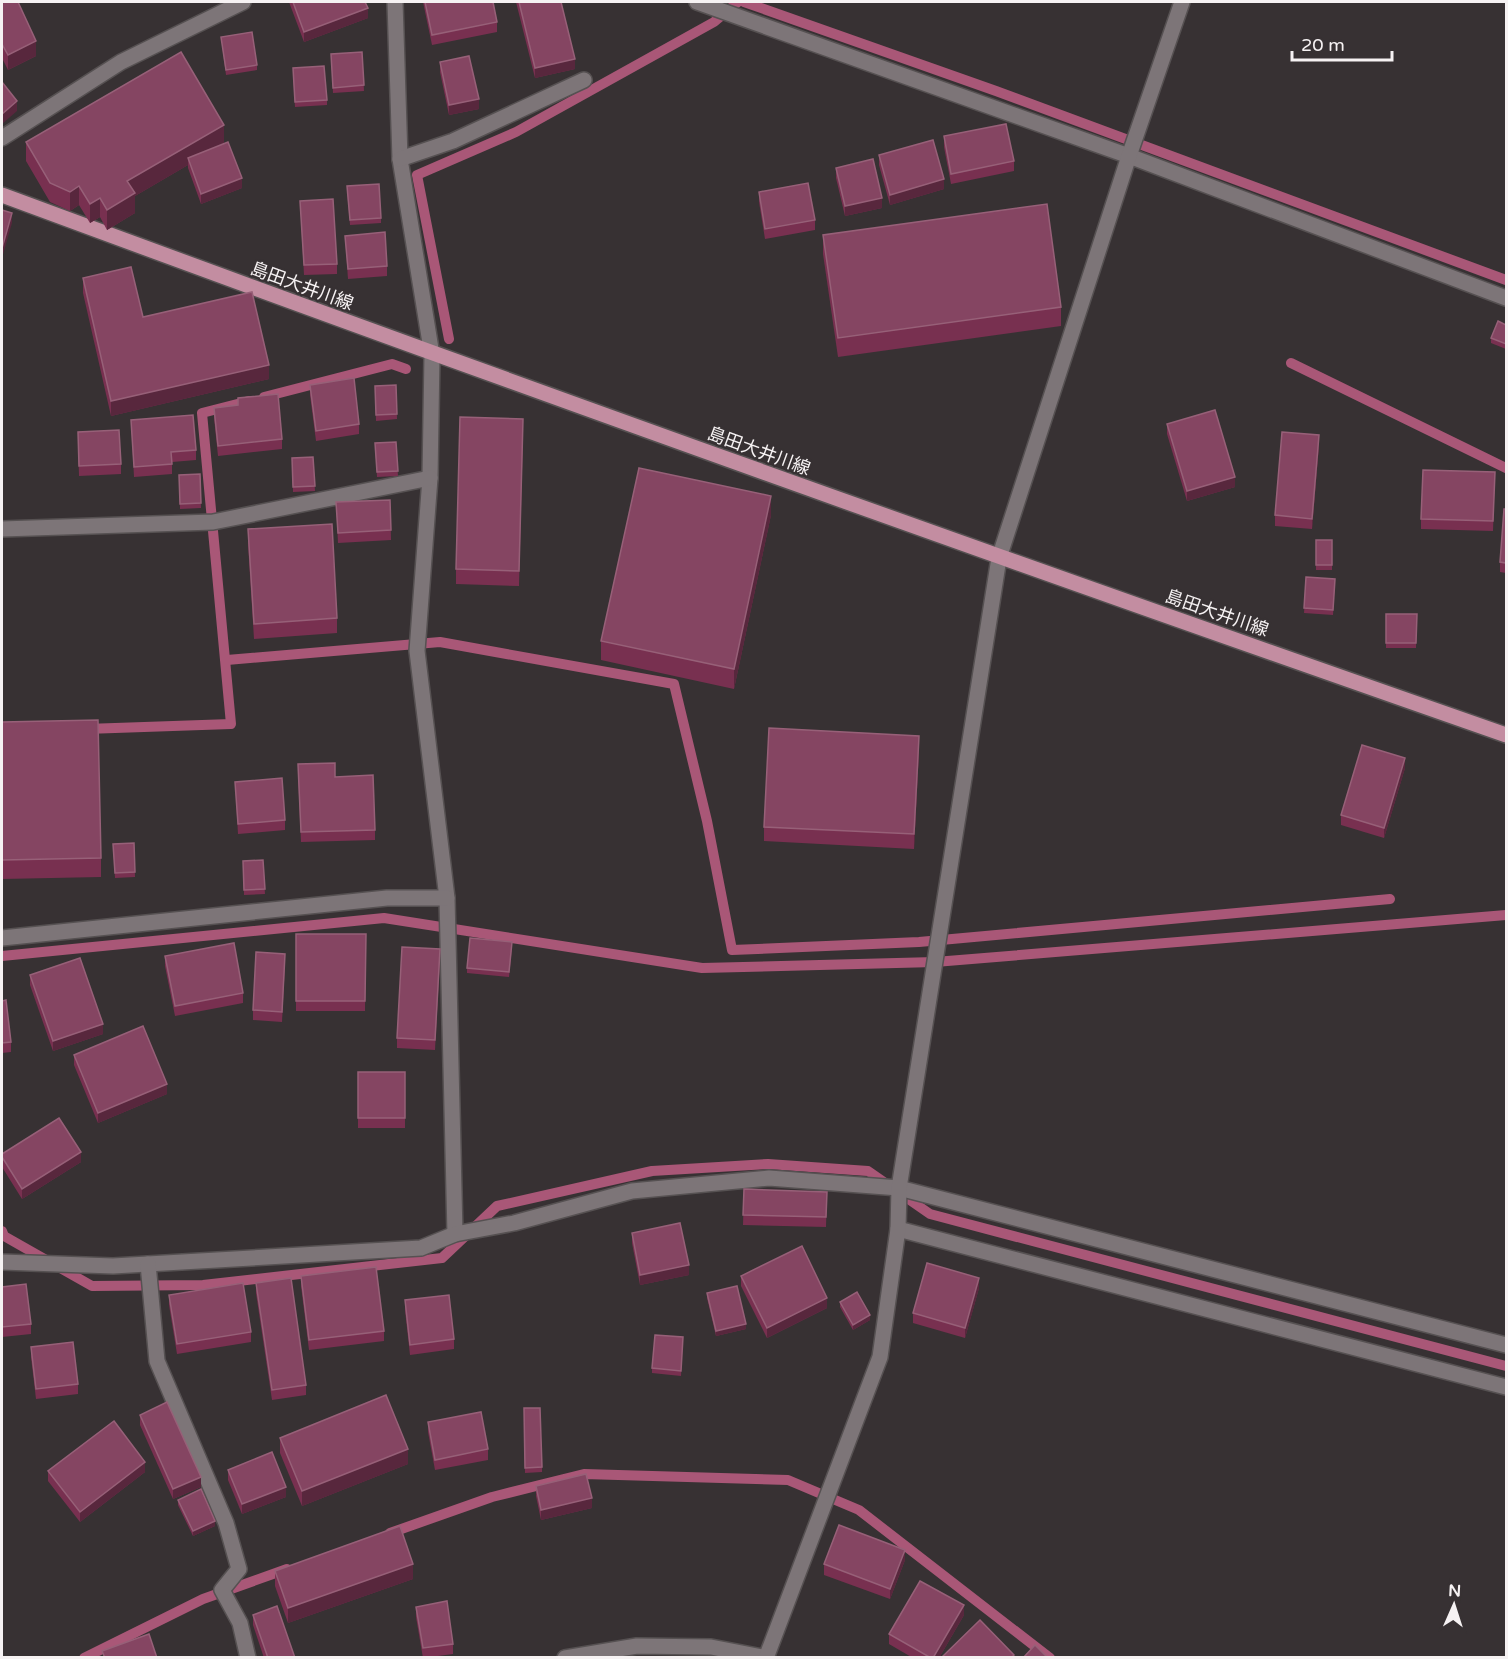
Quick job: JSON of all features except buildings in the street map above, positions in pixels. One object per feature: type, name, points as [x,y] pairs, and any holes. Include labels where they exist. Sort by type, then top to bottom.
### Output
[{"type":"main road","name":"島田大井川線","points":[[2,195],[432,354],[999,558],[1506,735]]},
{"type":"street","points":[[2,138],[121,62],[243,2]]},
{"type":"street","points":[[395,2],[400,159],[432,354],[430,478],[417,651],[447,898],[455,1234]]},
{"type":"street","points":[[698,2],[1129,156],[1506,298]]},
{"type":"street","points":[[565,1658],[637,1646],[711,1647],[766,1657],[880,1357],[898,1229],[899,1188],[999,558],[1129,156],[1182,2]]},
{"type":"street","points":[[400,159],[453,141],[584,80]]},
{"type":"street","points":[[2,529],[213,522],[430,478]]},
{"type":"street","points":[[2,938],[387,898],[447,898]]},
{"type":"street","points":[[2,1262],[148,1264],[421,1248],[455,1234],[514,1223],[644,1190],[769,1178],[899,1188],[1506,1345]]},
{"type":"street","points":[[898,1229],[1506,1387]]},
{"type":"street","points":[[148,1264],[157,1361],[226,1523],[239,1569],[222,1590],[240,1623],[248,1658]]},
{"type":"waterway","points":[[449,339],[417,175],[516,132],[714,22],[738,2]]},
{"type":"waterway","points":[[744,2],[996,91],[1506,280]]},
{"type":"waterway","points":[[1291,363],[1506,468]]},
{"type":"waterway","points":[[264,397],[392,364],[406,369]]},
{"type":"waterway","points":[[86,729],[231,724],[202,413],[249,401]]},
{"type":"waterway","points":[[227,660],[440,642],[674,684],[707,821],[732,950],[919,942],[1390,899]]},
{"type":"waterway","points":[[2,956],[384,918],[702,968],[935,962],[1506,915]]},
{"type":"waterway","points":[[2,1231],[4,1236],[92,1286],[203,1285],[442,1258],[497,1206],[652,1171],[768,1164],[868,1171],[930,1214],[1506,1366]]},
{"type":"waterway","points":[[390,1533],[492,1497],[584,1474],[788,1480],[859,1510],[1050,1658]]},
{"type":"waterway","points":[[84,1658],[203,1599],[287,1569]]}]
